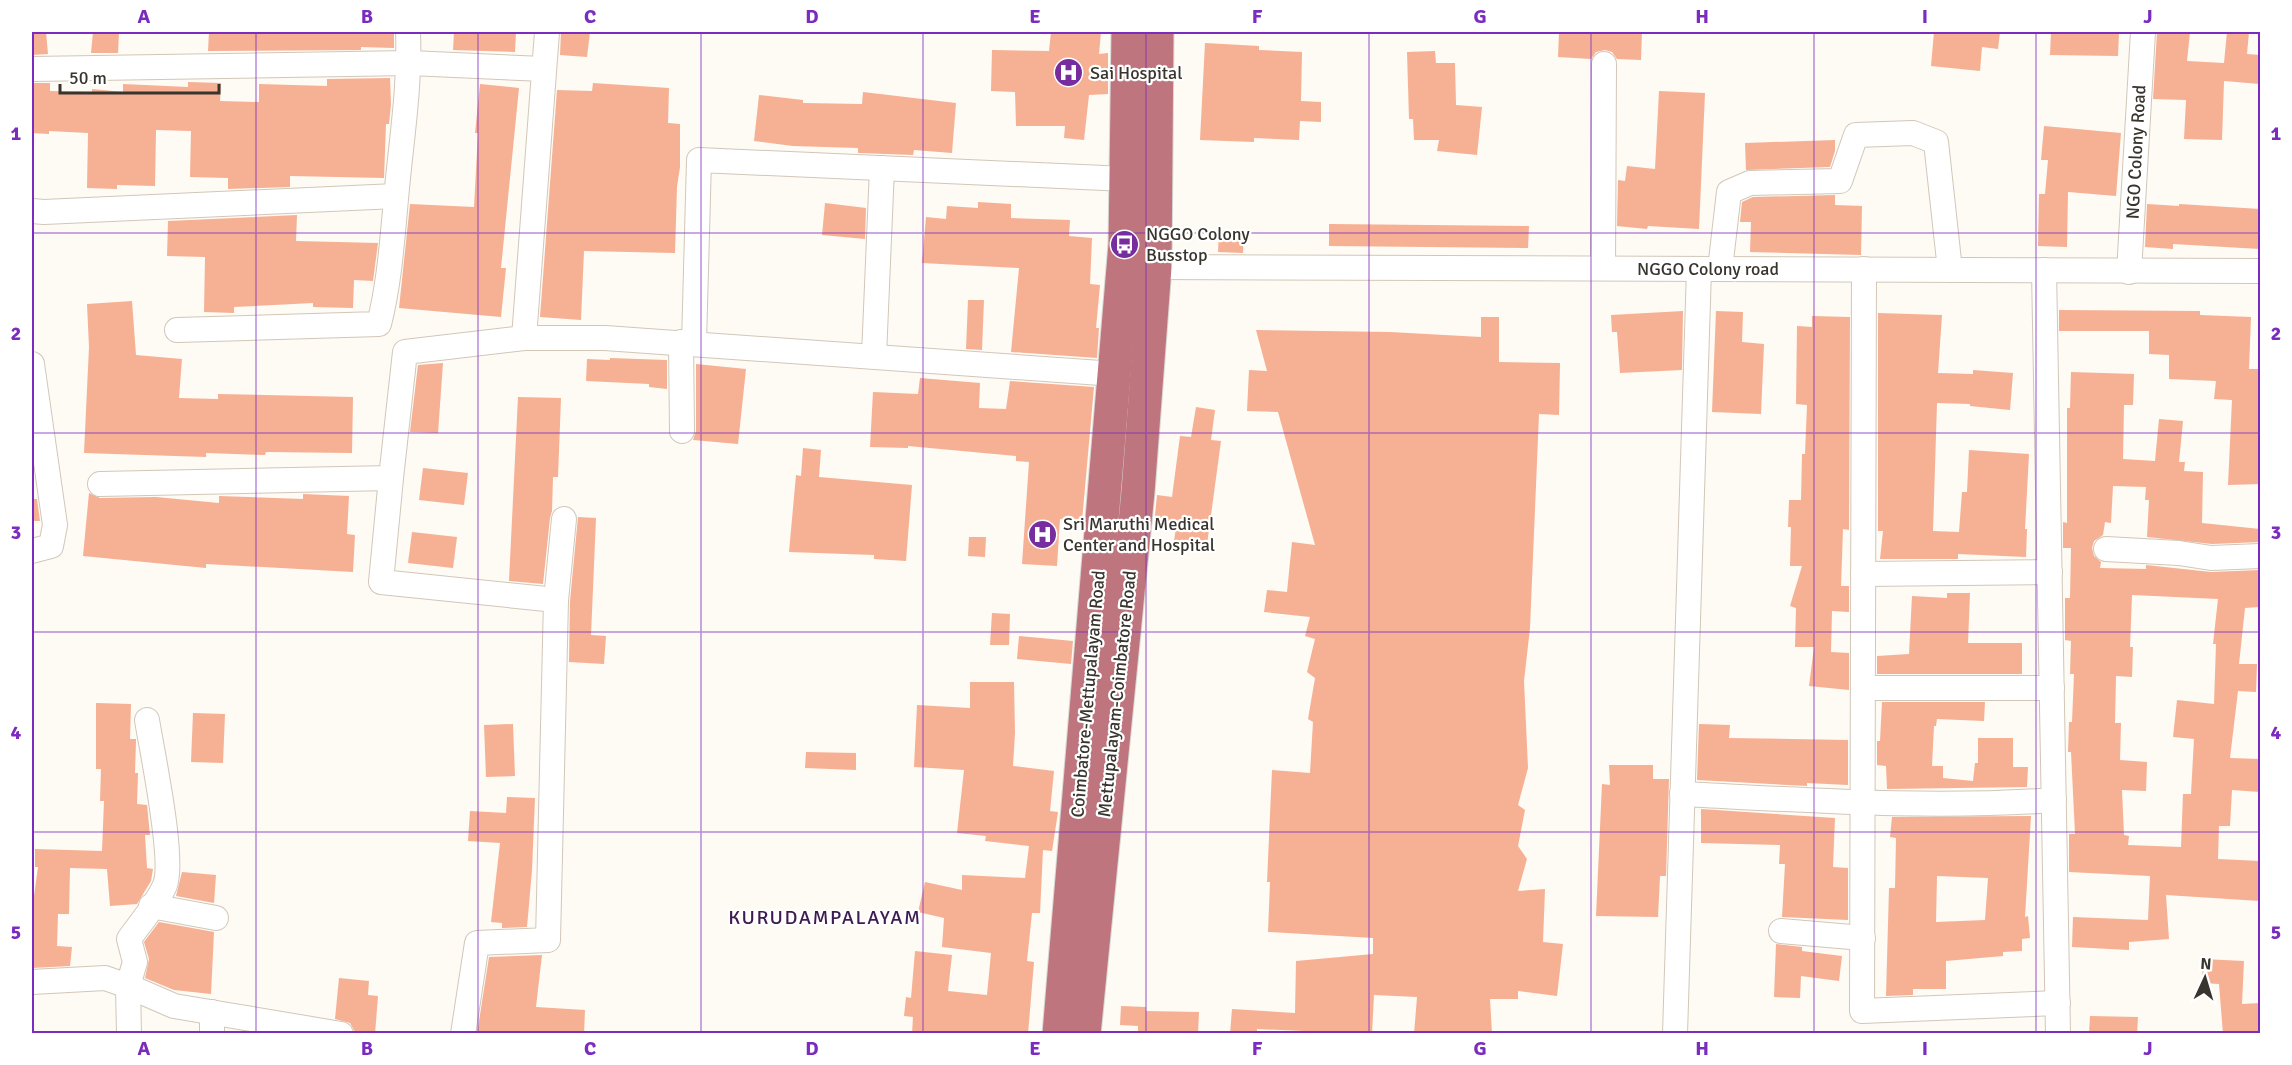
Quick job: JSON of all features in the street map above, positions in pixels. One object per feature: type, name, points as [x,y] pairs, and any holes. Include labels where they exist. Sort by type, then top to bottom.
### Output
[{"type":"highway","name":"Coimbatore-Mettupalayam Road","points":[[1059,1034],[1115,374],[1139,267],[1126,179],[1128,32]]},
{"type":"highway","name":"Mettupalayam-Coimbatore Road","points":[[1084,1034],[1138,492],[1139,267],[1157,32]]},
{"type":"street","points":[[177,330],[380,324],[385,302],[410,63],[408,32]]},
{"type":"street","points":[[524,338],[547,32]]},
{"type":"street","name":"NGO Colony Road","points":[[2129,272],[2143,32]]},
{"type":"street","points":[[32,69],[410,63],[544,69]]},
{"type":"street","points":[[1603,268],[1604,64]]},
{"type":"street","points":[[1675,1034],[1682,794],[1710,269],[1729,192],[1750,183],[1840,181],[1856,135],[1913,133],[1936,142],[1950,270]]},
{"type":"street","points":[[682,431],[699,160],[1126,179]]},
{"type":"street","points":[[874,356],[882,168]]},
{"type":"street","points":[[32,211],[56,212],[396,196]]},
{"type":"street","name":"NGGO Colony road","points":[[1139,267],[2260,271]]},
{"type":"street","points":[[1864,269],[1863,1011],[2058,1003]]},
{"type":"street","points":[[2044,270],[2058,1034]]},
{"type":"street","points":[[556,600],[381,582],[405,352],[524,338],[605,338],[1115,374]]},
{"type":"street","points":[[32,364],[55,525],[51,546],[32,551]]},
{"type":"street","points":[[100,484],[391,478]]},
{"type":"street","points":[[463,1034],[477,943],[548,940],[556,600],[564,519]]},
{"type":"street","points":[[2106,549],[2179,553],[2211,558],[2260,556]]},
{"type":"street","points":[[1863,574],[2050,572]]},
{"type":"street","points":[[1863,688],[2052,688]]},
{"type":"street","points":[[129,1034],[128,986],[135,962],[129,939],[166,883],[167,863],[163,815],[147,720]]},
{"type":"street","points":[[1682,794],[1863,802],[1993,803],[2054,800]]},
{"type":"street","points":[[152,906],[216,918]]},
{"type":"street","points":[[1780,931],[1863,938]]},
{"type":"street","points":[[32,982],[105,978],[212,1023],[341,1034]]},
{"type":"building","points":[[32,32],[46,32],[48,54],[32,55]]},
{"type":"building","points":[[93,32],[119,32],[118,53],[91,53]]},
{"type":"building","points":[[209,32],[394,32],[394,48],[208,51]]},
{"type":"building","points":[[454,32],[516,32],[515,52],[453,50]]},
{"type":"building","points":[[561,32],[590,32],[587,57],[560,55]]},
{"type":"building","points":[[1051,32],[1101,32],[1099,54],[1108,53],[1108,94],[1089,95],[1084,140],[1064,138],[1065,126],[1016,126],[1015,92],[991,91],[992,50],[1049,51]]},
{"type":"building","points":[[1559,32],[1642,32],[1641,60],[1617,59],[1612,52],[1605,50],[1596,52],[1591,59],[1558,57]]},
{"type":"building","points":[[1934,32],[2000,32],[1998,49],[1982,47],[1980,71],[1931,66]]},
{"type":"building","points":[[2051,32],[2119,32],[2118,56],[2050,55]]},
{"type":"building","points":[[2157,32],[2190,32],[2187,61],[2224,63],[2227,32],[2249,32],[2247,54],[2260,55],[2260,84],[2224,81],[2222,140],[2184,139],[2186,100],[2153,99]]},
{"type":"building","points":[[1205,43],[1259,46],[1259,50],[1302,52],[1301,101],[1321,102],[1321,122],[1300,121],[1299,140],[1254,138],[1254,142],[1200,140]]},
{"type":"building","points":[[1435,51],[1436,63],[1455,63],[1456,105],[1482,107],[1477,155],[1437,151],[1439,140],[1414,140],[1413,119],[1409,119],[1407,52]]},
{"type":"building","points":[[390,78],[391,104],[389,124],[386,124],[384,178],[290,176],[290,187],[228,189],[228,178],[190,177],[191,131],[156,130],[155,186],[117,185],[117,189],[87,188],[88,133],[49,131],[49,134],[32,133],[32,83],[50,83],[50,91],[92,92],[92,89],[123,92],[123,84],[188,87],[188,82],[221,83],[220,101],[259,102],[259,84],[327,86],[327,79]]},
{"type":"building","points":[[593,83],[669,88],[668,123],[680,124],[675,253],[584,251],[581,320],[540,317],[557,90],[592,91]]},
{"type":"building","points":[[480,84],[519,88],[501,268],[506,268],[501,317],[399,308],[410,204],[474,207],[478,133],[475,133]]},
{"type":"building","points":[[1659,91],[1705,93],[1699,229],[1648,226],[1647,229],[1617,226],[1618,180],[1625,181],[1627,166],[1655,169]]},
{"type":"building","points":[[863,92],[956,103],[952,153],[914,150],[913,155],[858,153],[858,148],[793,146],[754,141],[759,95],[803,100],[803,103],[862,104]]},
{"type":"building","points":[[2044,126],[2121,133],[2116,196],[2068,192],[2067,247],[2038,246],[2039,194],[2045,194],[2048,160],[2041,160]]},
{"type":"building","points":[[1835,140],[1835,151],[1830,167],[1746,170],[1745,143]]},
{"type":"building","points":[[1835,195],[1835,205],[1862,206],[1861,255],[1750,252],[1751,222],[1740,222],[1742,202],[1753,197]]},
{"type":"building","points":[[978,202],[1011,204],[1011,218],[1070,220],[1069,236],[1092,238],[1090,284],[1100,285],[1096,328],[1099,328],[1097,358],[1011,352],[1019,268],[922,263],[926,217],[946,219],[947,206],[978,208]]},
{"type":"building","points":[[825,203],[866,208],[865,239],[822,235]]},
{"type":"building","points":[[2147,204],[2260,209],[2260,249],[2173,244],[2173,249],[2145,247]]},
{"type":"building","points":[[297,215],[296,241],[378,243],[373,281],[354,280],[353,308],[313,307],[313,303],[234,307],[234,313],[204,312],[205,257],[167,256],[168,221]]},
{"type":"building","points":[[1329,224],[1529,226],[1528,248],[1329,246]]},
{"type":"building","points":[[1219,230],[1244,231],[1243,253],[1218,252]]},
{"type":"building","points":[[968,300],[984,300],[982,350],[966,349]]},
{"type":"building","points":[[132,301],[136,355],[182,359],[179,398],[218,399],[218,394],[353,397],[352,453],[266,452],[265,455],[206,453],[206,457],[84,453],[89,347],[87,304]]},
{"type":"building","points":[[2059,310],[2200,311],[2200,315],[2251,317],[2249,369],[2260,369],[2260,451],[2258,451],[2260,484],[2228,485],[2232,400],[2214,399],[2216,381],[2169,379],[2169,355],[2149,354],[2149,331],[2059,331]]},
{"type":"building","points":[[1683,311],[1682,370],[1620,373],[1617,332],[1612,332],[1611,315]]},
{"type":"building","points":[[1716,311],[1743,312],[1742,342],[1764,344],[1761,414],[1712,412]]},
{"type":"building","points":[[1878,313],[1942,315],[1938,373],[1973,374],[1973,370],[2013,373],[2010,410],[1970,406],[1970,404],[1937,403],[1933,531],[1959,532],[1962,492],[1967,492],[1969,450],[2029,454],[2025,529],[2027,529],[2026,557],[1958,554],[1958,559],[1880,559],[1883,531],[1878,531]]},
{"type":"building","points":[[1812,316],[1850,317],[1849,530],[1843,529],[1841,586],[1849,586],[1849,612],[1832,611],[1831,652],[1849,653],[1849,690],[1809,686],[1814,647],[1795,647],[1796,608],[1790,606],[1802,566],[1790,566],[1789,500],[1801,500],[1802,454],[1805,454],[1807,405],[1796,404],[1797,326],[1812,327]]},
{"type":"building","points":[[1481,317],[1499,317],[1499,362],[1560,363],[1559,415],[1539,414],[1530,628],[1524,681],[1528,768],[1518,805],[1525,810],[1518,846],[1527,859],[1518,891],[1545,889],[1543,942],[1563,944],[1557,996],[1518,991],[1518,999],[1490,999],[1492,1034],[1414,1034],[1417,997],[1374,995],[1372,1034],[1257,1029],[1257,1034],[1230,1034],[1232,1009],[1295,1013],[1296,961],[1373,954],[1373,938],[1268,932],[1270,882],[1267,882],[1272,770],[1310,773],[1313,722],[1308,719],[1315,678],[1307,672],[1315,639],[1305,636],[1310,617],[1264,612],[1267,590],[1287,592],[1292,542],[1315,545],[1278,412],[1247,411],[1249,370],[1267,371],[1256,330],[1390,332],[1481,337]]},
{"type":"building","points":[[610,358],[667,360],[667,389],[649,387],[649,384],[586,381],[587,359],[610,360]]},
{"type":"building","points":[[443,363],[438,433],[410,432],[418,365]]},
{"type":"building","points":[[696,364],[746,369],[738,444],[693,440],[696,431]]},
{"type":"building","points":[[2071,372],[2134,374],[2133,405],[2124,405],[2123,459],[2155,461],[2159,419],[2183,421],[2179,462],[2185,462],[2184,471],[2203,472],[2202,523],[2260,529],[2260,542],[2212,544],[2147,537],[2149,500],[2145,500],[2146,487],[2113,486],[2111,523],[2105,522],[2103,535],[2094,541],[2092,548],[2094,556],[2101,562],[2100,568],[2146,569],[2146,565],[2211,572],[2260,570],[2259,607],[2245,608],[2239,664],[2257,664],[2256,692],[2238,691],[2230,758],[2260,759],[2260,792],[2232,790],[2230,826],[2219,826],[2218,859],[2260,861],[2260,901],[2166,895],[2169,939],[2129,942],[2129,950],[2072,947],[2073,917],[2148,920],[2150,876],[2069,872],[2069,834],[2075,834],[2071,752],[2068,752],[2074,674],[2070,674],[2071,641],[2065,640],[2065,598],[2070,598],[2071,548],[2063,548],[2063,522],[2067,523],[2067,408],[2070,408]],"holes":[[[2132,595],[2218,599],[2213,644],[2216,644],[2214,704],[2177,700],[2173,737],[2194,739],[2191,794],[2183,794],[2181,847],[2128,845],[2129,836],[2124,835],[2122,790],[2146,791],[2147,762],[2120,760],[2121,723],[2115,723],[2116,676],[2132,677],[2133,647],[2130,647]]]},
{"type":"building","points":[[920,378],[980,383],[979,408],[1006,409],[1010,381],[1094,387],[1082,521],[1060,519],[1057,566],[1022,564],[1029,462],[1016,461],[1016,456],[908,446],[908,448],[870,447],[873,392],[918,394]]},
{"type":"building","points":[[518,397],[561,398],[558,477],[553,477],[552,511],[543,584],[509,581]]},
{"type":"building","points":[[1196,407],[1215,410],[1211,440],[1221,441],[1206,552],[1173,547],[1176,528],[1154,525],[1157,495],[1172,497],[1180,436],[1191,437]]},
{"type":"building","points":[[803,448],[821,450],[819,477],[912,485],[906,561],[874,559],[874,555],[789,552],[796,475],[801,476]]},
{"type":"building","points":[[423,468],[468,473],[464,505],[419,500]]},
{"type":"building","points":[[89,493],[100,498],[156,497],[219,503],[219,496],[303,499],[303,494],[349,496],[347,534],[355,535],[353,572],[206,564],[206,568],[83,556]]},
{"type":"building","points":[[32,499],[37,499],[40,521],[32,521]]},
{"type":"building","points":[[578,517],[596,518],[591,635],[606,636],[604,664],[569,662],[570,601]]},
{"type":"building","points":[[412,532],[457,537],[453,568],[408,563]]},
{"type":"building","points":[[969,537],[986,537],[985,557],[968,556]]},
{"type":"building","points":[[1947,593],[1970,593],[1968,643],[2022,643],[2022,674],[1877,674],[1877,656],[1909,654],[1912,596],[1947,598]]},
{"type":"building","points":[[992,613],[1010,614],[1009,645],[990,645]]},
{"type":"building","points":[[1019,636],[1073,641],[1071,664],[1017,659]]},
{"type":"building","points":[[970,682],[1014,682],[1013,766],[1054,771],[1050,811],[1058,812],[1052,851],[1043,850],[1040,913],[1032,913],[1027,961],[1034,962],[1028,1034],[912,1034],[913,1017],[904,1016],[906,997],[911,998],[915,951],[952,955],[948,991],[987,995],[991,953],[942,947],[944,918],[918,912],[925,882],[962,890],[962,875],[1025,878],[1029,846],[985,841],[986,836],[957,833],[964,770],[914,767],[917,705],[970,708]]},
{"type":"building","points":[[1882,702],[1985,702],[1984,721],[1937,719],[1936,726],[1934,726],[1932,766],[1943,766],[1943,778],[1973,781],[1975,763],[1978,763],[1978,738],[2013,738],[2013,767],[2028,767],[2027,787],[1887,789],[1886,766],[1877,765],[1877,741],[1880,741]]},
{"type":"building","points":[[96,703],[131,704],[130,739],[136,739],[137,804],[147,805],[150,835],[145,835],[147,868],[153,869],[151,881],[137,904],[110,906],[107,869],[70,868],[69,914],[58,914],[57,946],[72,947],[70,966],[32,968],[33,903],[38,867],[35,867],[35,849],[102,851],[104,801],[100,801],[101,769],[96,769]]},
{"type":"building","points":[[193,713],[225,714],[223,763],[191,762]]},
{"type":"building","points":[[513,724],[515,776],[486,777],[484,725]]},
{"type":"building","points":[[1699,724],[1730,725],[1729,738],[1848,740],[1848,785],[1807,783],[1807,786],[1697,780]]},
{"type":"building","points":[[806,752],[856,753],[856,770],[805,768]]},
{"type":"building","points":[[1609,765],[1653,765],[1653,779],[1669,779],[1666,876],[1660,876],[1658,917],[1596,916],[1602,784],[1610,785]]},
{"type":"building","points":[[507,797],[535,798],[527,927],[502,928],[502,923],[491,922],[500,843],[468,841],[470,811],[506,813]]},
{"type":"building","points":[[1701,809],[1835,818],[1833,867],[1848,868],[1848,920],[1782,917],[1785,864],[1779,864],[1780,845],[1701,843]]},
{"type":"building","points":[[2031,816],[2025,917],[2028,916],[2030,938],[2022,939],[2022,951],[2003,952],[2003,956],[1946,961],[1946,989],[1913,989],[1913,995],[1886,996],[1889,888],[1895,888],[1896,838],[1890,837],[1892,817]],"holes":[[[1937,876],[1988,878],[1985,920],[1936,922]]]},
{"type":"building","points":[[182,872],[216,875],[214,903],[176,896]]},
{"type":"building","points":[[159,922],[214,932],[211,994],[174,990],[145,978],[149,959],[144,942]]},
{"type":"building","points":[[1776,944],[1802,947],[1802,951],[1842,956],[1839,981],[1801,976],[1800,998],[1774,997]]},
{"type":"building","points":[[542,955],[536,1007],[585,1010],[584,1034],[477,1034],[489,957]]},
{"type":"building","points":[[2203,959],[2244,961],[2242,1004],[2260,1003],[2259,1034],[2223,1034],[2219,984],[2202,983]]},
{"type":"building","points":[[339,978],[369,981],[368,995],[378,996],[375,1034],[355,1032],[350,1023],[335,1019]]},
{"type":"building","points":[[1121,1006],[1146,1007],[1146,1011],[1199,1012],[1198,1034],[1138,1034],[1138,1026],[1120,1025]]},
{"type":"building","points":[[2090,1016],[2138,1017],[2137,1034],[2089,1034]]},
{"type":"place","name":"Sai Hospital","points":[[1069,73]]},
{"type":"place","name":"NGGO Colony Busstop","points":[[1125,244]]},
{"type":"place","name":"Sri Maruthi Medical Center and Hospital","points":[[1042,534]]},
{"type":"district","name":"KURUDAMPALAYAM","points":[[825,917]]}]
